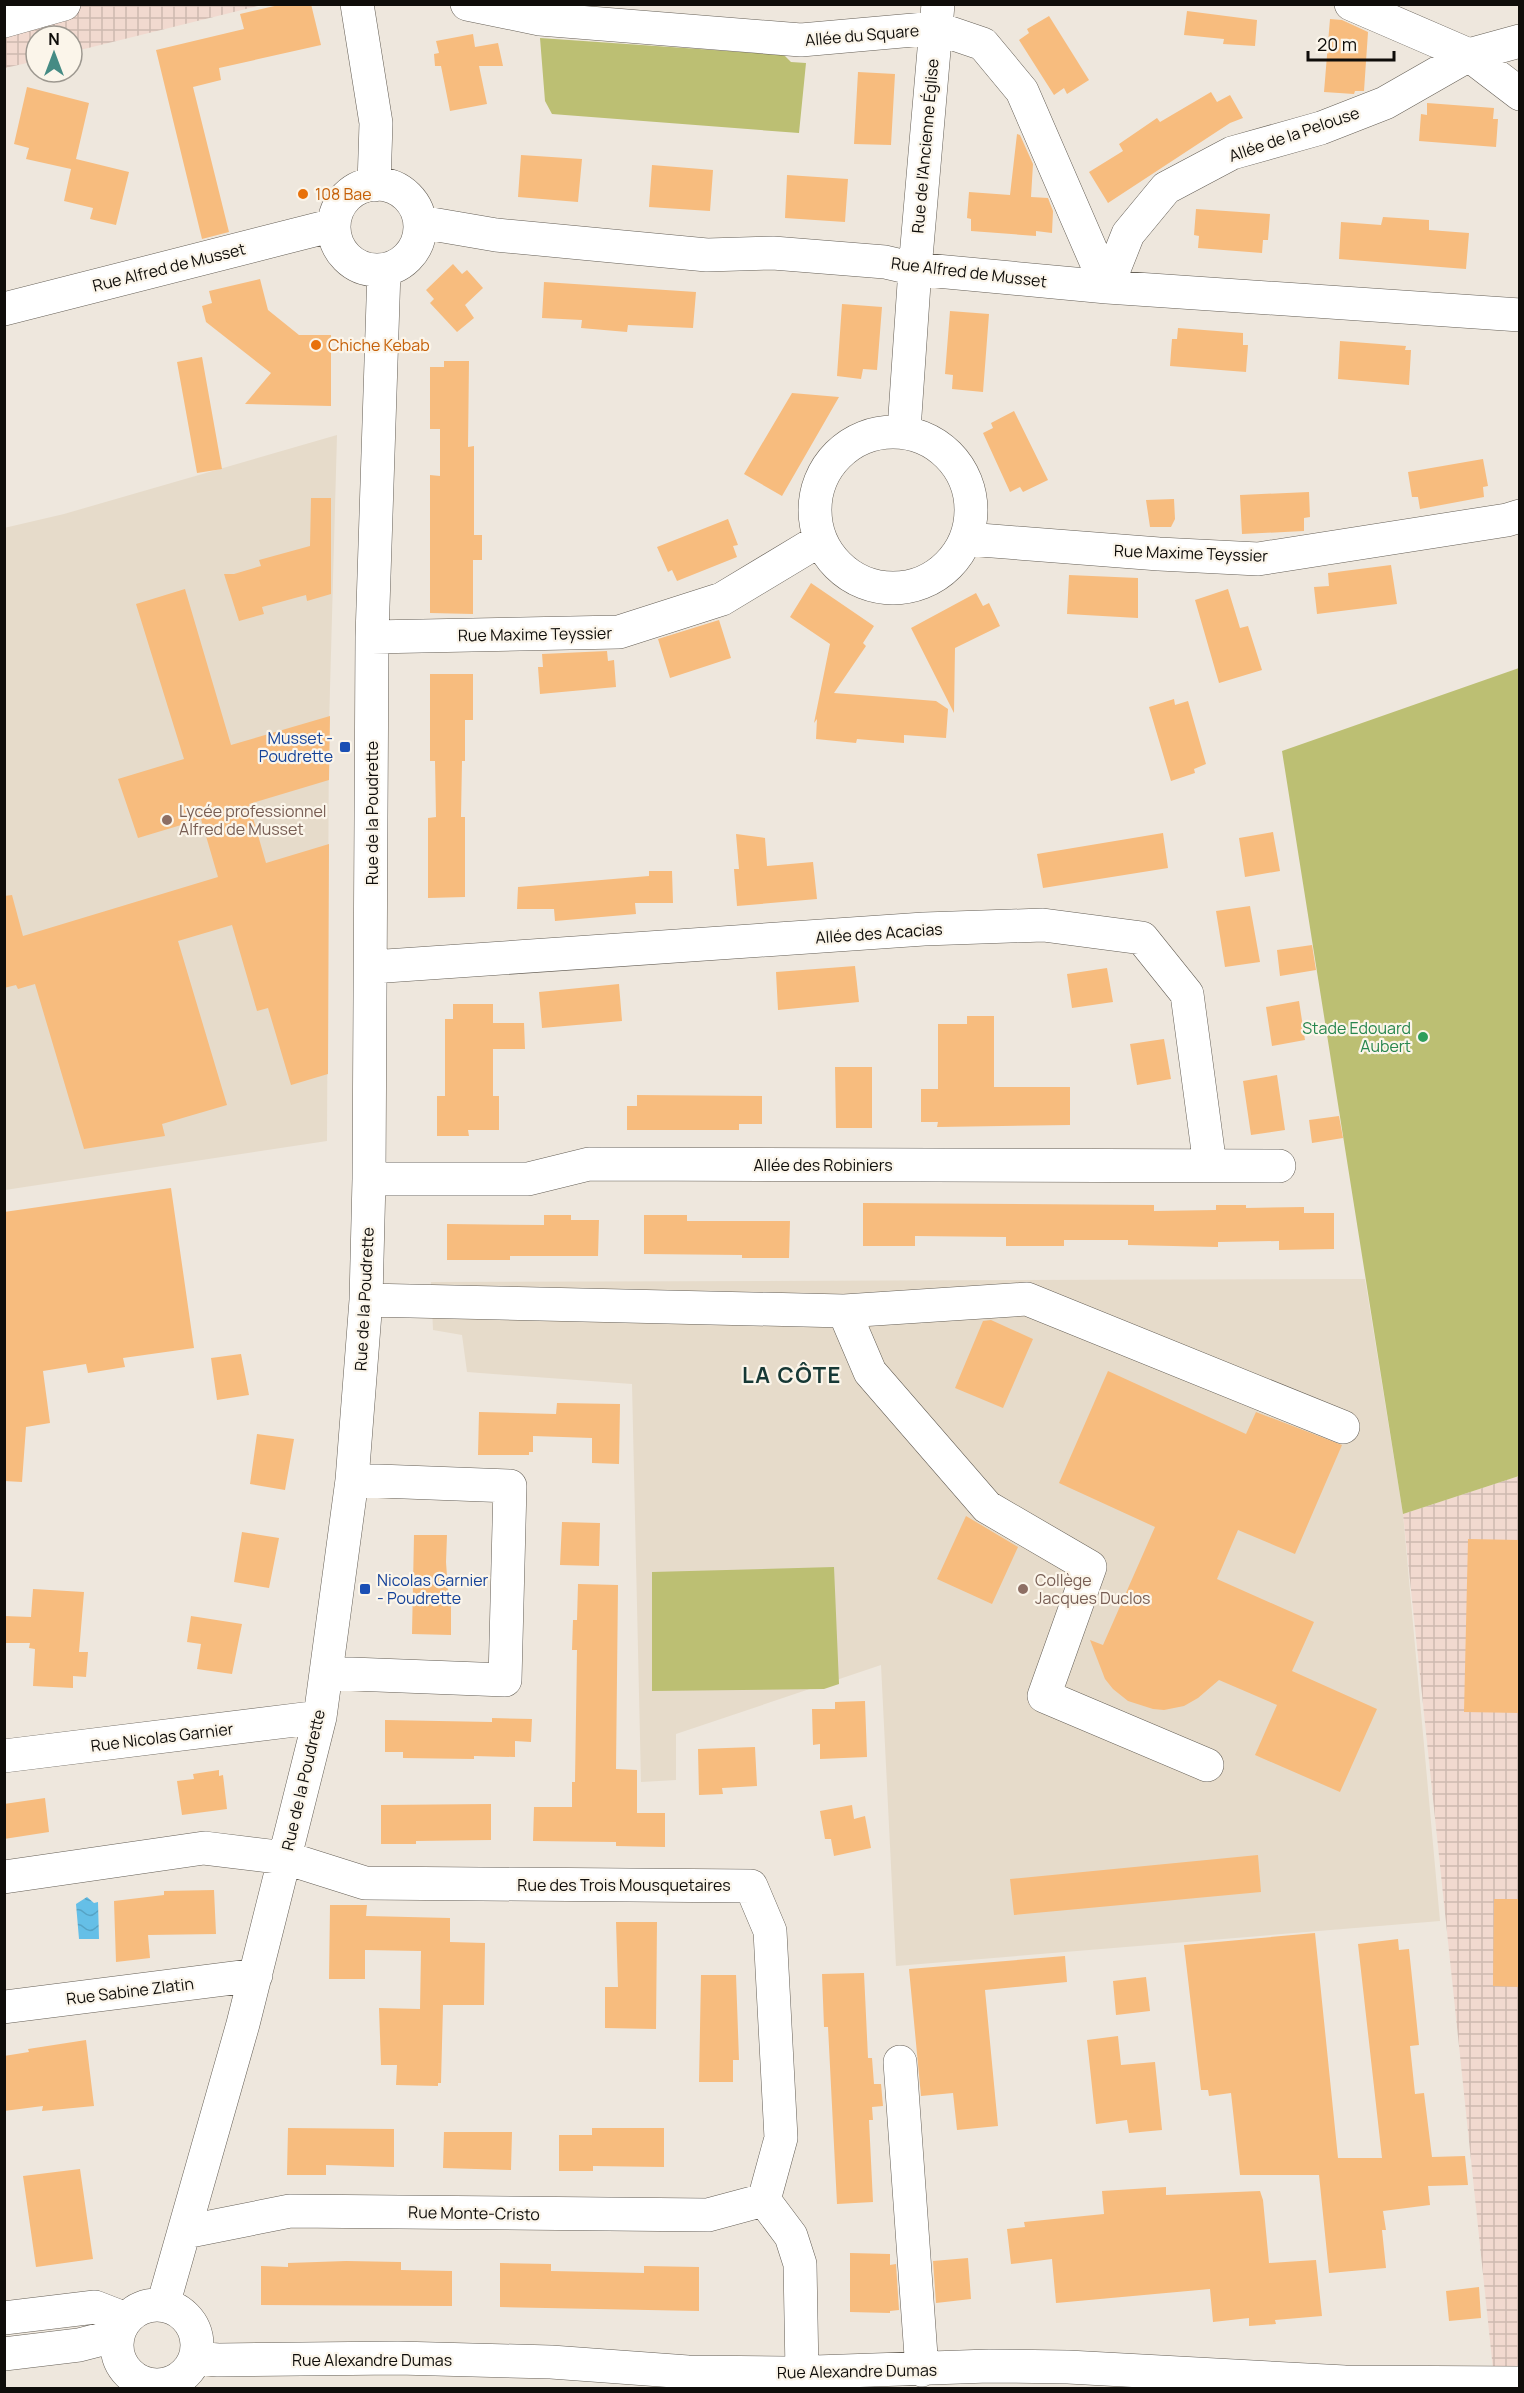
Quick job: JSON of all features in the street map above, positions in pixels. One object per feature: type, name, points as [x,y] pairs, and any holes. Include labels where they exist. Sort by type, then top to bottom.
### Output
[{"type":"street","points":[[4,21],[64,4]]},
{"type":"street","points":[[357,4],[376,123],[374,185]]},
{"type":"street","name":"Allée du Square","points":[[467,4],[540,20],[801,40],[937,16],[983,44],[1022,91],[1107,287]]},
{"type":"street","points":[[1351,4],[1469,55],[1520,94]]},
{"type":"street","name":"Rue de l'Ancienne Église","points":[[904,430],[915,269],[937,16]]},
{"type":"street","name":"Allée de la Pelouse","points":[[1107,287],[1128,234],[1166,188],[1232,153],[1322,128],[1385,102],[1469,55],[1520,41]]},
{"type":"street","points":[[374,185],[399,190],[417,210],[420,222],[420,236],[407,259],[384,270],[371,270],[348,259],[340,250],[335,238],[336,213],[342,202],[351,193],[374,185]]},
{"type":"street","name":"Rue Alfred de Musset","points":[[420,222],[496,235],[695,254],[773,253],[885,262],[915,269],[1107,287],[1520,315]]},
{"type":"street","name":"Rue Alfred de Musset","points":[[4,309],[334,225]]},
{"type":"street","name":"Rue de la Poudrette","points":[[163,2305],[256,1975],[320,1717],[352,1480],[366,1300],[371,967],[372,638],[384,270]]},
{"type":"street","points":[[904,430],[925,439],[947,454],[957,465],[968,490],[973,516],[968,539],[942,572],[920,584],[893,589],[871,586],[846,574],[832,560],[820,540],[816,506],[822,477],[835,457],[856,441],[875,434],[904,430]]},
{"type":"street","name":"Rue Maxime Teyssier","points":[[968,539],[1159,554],[1258,559],[1507,520],[1520,516]]},
{"type":"street","name":"Rue Maxime Teyssier","points":[[372,638],[619,632],[722,599],[820,540]]},
{"type":"street","name":"Allée des Acacias","points":[[371,967],[1043,925],[1143,938],[1187,994],[1210,1166]]},
{"type":"street","name":"Allée des Robiniers","points":[[369,1179],[528,1179],[589,1164],[1279,1166]]},
{"type":"street","points":[[366,1300],[844,1311],[1027,1299],[1343,1427]]},
{"type":"street","points":[[844,1311],[870,1372],[987,1507],[1090,1567],[1044,1696],[1207,1765]]},
{"type":"street","points":[[326,1673],[506,1680],[510,1486],[352,1480]]},
{"type":"street","name":"Rue Nicolas Garnier","points":[[4,1756],[320,1717]]},
{"type":"street","points":[[4,1877],[204,1848],[286,1858]]},
{"type":"street","name":"Rue des Trois Mousquetaires","points":[[286,1858],[365,1883],[752,1886],[770,1930],[781,2138],[764,2200]]},
{"type":"street","name":"Rue Sabine Zlatin","points":[[4,2007],[256,1975]]},
{"type":"street","points":[[900,2062],[922,2370]]},
{"type":"street","points":[[764,2200],[791,2236],[800,2264],[802,2372]]},
{"type":"street","name":"Rue Monte-Cristo","points":[[184,2232],[290,2211],[708,2215],[764,2200]]},
{"type":"street","points":[[163,2305],[176,2309],[186,2317],[194,2329],[197,2342],[195,2358],[182,2377],[170,2383],[156,2385],[128,2382],[116,2347],[122,2327],[137,2310],[163,2305]]},
{"type":"street","points":[[4,2318],[95,2307],[122,2327]]},
{"type":"street","points":[[4,2354],[79,2345],[122,2327]]},
{"type":"street","name":"Rue Alexandre Dumas","points":[[195,2358],[527,2361],[688,2372],[758,2380],[802,2372],[922,2370],[989,2366],[1068,2367],[1345,2385],[1520,2383]]},
{"type":"shaded area","points":[[4,5],[262,5],[84,49],[84,24],[24,24],[24,64],[5,68]]},
{"type":"shaded area","name":"Lycée professionnel Alfred de Musset","points":[[337,435],[329,725],[327,1141],[5,1190],[4,528],[64,514]]},
{"type":"shaded area","name":"Collège Jacques Duclos","points":[[1365,1279],[1403,1514],[1440,1921],[896,1966],[881,1665],[676,1734],[676,1780],[641,1782],[632,1384],[467,1372],[462,1335],[433,1330],[431,1282]]},
{"type":"shaded area","points":[[1519,1476],[1519,2388],[1495,2388],[1403,1514]]},
{"type":"green space","points":[[540,38],[784,55],[791,62],[806,63],[799,133],[552,114],[545,101]]},
{"type":"green space","name":"Stade Edouard Aubert","points":[[1519,668],[1519,1476],[1403,1514],[1282,751]]},
{"type":"green space","points":[[834,1567],[839,1684],[824,1689],[652,1691],[652,1572]]},
{"type":"water","points":[[87,1897],[94,1903],[98,1902],[99,1939],[79,1939],[76,1904]]},
{"type":"building","points":[[283,4],[311,4],[321,45],[219,68],[221,80],[193,87],[229,232],[202,239],[156,50],[244,29],[240,14]]},
{"type":"building","points":[[1187,11],[1257,20],[1255,46],[1223,44],[1224,39],[1184,35]]},
{"type":"building","points":[[1049,16],[1089,80],[1067,94],[1064,88],[1054,95],[1019,40],[1029,33],[1027,29]]},
{"type":"building","points":[[1330,19],[1342,20],[1368,32],[1364,91],[1355,91],[1354,94],[1324,92]]},
{"type":"building","points":[[473,34],[475,47],[498,43],[503,66],[479,66],[487,104],[450,111],[441,66],[435,66],[434,54],[439,53],[436,41]]},
{"type":"building","points":[[858,72],[895,74],[891,145],[854,144]]},
{"type":"building","points":[[27,87],[89,103],[76,159],[129,172],[116,225],[90,219],[93,208],[64,201],[71,169],[26,159],[29,148],[14,144]]},
{"type":"building","points":[[1211,92],[1217,102],[1230,95],[1243,118],[1230,123],[1108,203],[1089,172],[1123,151],[1119,144],[1157,118],[1160,122]]},
{"type":"building","points":[[1427,103],[1494,108],[1493,119],[1498,119],[1496,147],[1419,141],[1421,114],[1427,115]]},
{"type":"building","points":[[1017,134],[1020,135],[1033,164],[1031,197],[1048,198],[1053,211],[1052,233],[1036,231],[1036,236],[971,231],[971,219],[967,218],[969,192],[1010,195]]},
{"type":"building","points":[[521,155],[582,159],[578,202],[518,197]]},
{"type":"building","points":[[652,165],[713,170],[710,211],[649,207]]},
{"type":"building","points":[[787,175],[848,179],[845,222],[785,218]]},
{"type":"building","points":[[1196,209],[1270,214],[1268,240],[1263,240],[1262,253],[1198,248],[1199,236],[1194,235]]},
{"type":"building","points":[[1383,217],[1429,220],[1429,230],[1469,233],[1466,269],[1339,259],[1341,222],[1381,225]]},
{"type":"building","points":[[453,264],[462,274],[467,270],[483,288],[465,305],[474,318],[457,332],[430,303],[434,299],[426,290]]},
{"type":"building","points":[[260,279],[268,310],[299,335],[331,335],[331,406],[245,404],[271,373],[206,322],[202,306],[212,303],[209,291]]},
{"type":"building","points":[[544,282],[696,292],[693,328],[628,325],[627,332],[581,328],[582,320],[542,318]]},
{"type":"building","points":[[842,304],[882,307],[877,370],[863,369],[861,379],[837,376]]},
{"type":"building","points":[[950,311],[989,314],[983,392],[952,389],[953,375],[945,374]]},
{"type":"building","points":[[1178,328],[1243,333],[1243,345],[1248,345],[1246,372],[1170,366],[1172,339],[1177,339]]},
{"type":"building","points":[[1340,341],[1406,346],[1405,350],[1411,350],[1409,385],[1338,379]]},
{"type":"building","points":[[202,357],[222,469],[197,473],[177,362]]},
{"type":"building","points":[[444,361],[469,361],[468,447],[474,446],[474,535],[482,535],[482,560],[473,560],[473,614],[430,613],[430,475],[440,476],[440,429],[430,429],[430,367],[444,367]]},
{"type":"building","points":[[792,393],[839,397],[782,496],[744,474]]},
{"type":"building","points":[[1014,411],[1048,480],[1023,492],[1020,487],[1010,492],[983,433],[993,428],[991,423]]},
{"type":"building","points":[[1483,459],[1488,486],[1483,487],[1484,497],[1420,509],[1418,497],[1412,497],[1408,472]]},
{"type":"building","points":[[1309,492],[1310,517],[1304,518],[1304,531],[1242,534],[1240,495]]},
{"type":"building","points":[[311,498],[331,498],[331,594],[307,601],[306,595],[262,607],[264,614],[239,621],[224,574],[234,574],[261,566],[259,560],[310,546]]},
{"type":"building","points":[[1174,499],[1175,519],[1171,527],[1150,527],[1146,500]]},
{"type":"building","points":[[728,519],[738,545],[733,546],[737,557],[677,581],[672,570],[668,572],[657,547]]},
{"type":"building","points":[[1391,565],[1397,604],[1317,614],[1314,587],[1329,586],[1328,573]]},
{"type":"building","points":[[1069,575],[1138,578],[1138,618],[1067,614]]},
{"type":"building","points":[[811,583],[874,626],[863,643],[866,646],[834,693],[936,701],[948,709],[946,738],[904,735],[904,743],[857,739],[856,743],[816,739],[817,719],[814,723],[830,644],[790,617]]},
{"type":"building","points":[[185,589],[231,745],[330,716],[329,780],[249,804],[266,863],[329,844],[328,1074],[291,1085],[268,1008],[257,1011],[232,925],[178,941],[227,1105],[162,1124],[165,1136],[84,1149],[35,984],[18,989],[16,985],[4,988],[4,896],[12,895],[23,936],[218,877],[201,819],[138,838],[118,779],[184,759],[136,604]]},
{"type":"building","points":[[1228,589],[1240,628],[1248,626],[1262,670],[1219,683],[1195,600]]},
{"type":"building","points":[[976,593],[983,606],[989,603],[1000,626],[955,648],[954,713],[911,628]]},
{"type":"building","points":[[719,620],[731,658],[670,678],[658,639]]},
{"type":"building","points":[[607,651],[608,661],[614,660],[616,687],[540,694],[538,667],[543,667],[542,654]]},
{"type":"building","points":[[430,674],[473,674],[473,720],[465,720],[465,761],[462,761],[461,817],[465,817],[465,897],[428,898],[428,818],[436,817],[435,761],[430,761]]},
{"type":"building","points":[[1174,699],[1175,705],[1188,701],[1206,764],[1194,769],[1195,773],[1171,781],[1149,707]]},
{"type":"building","points":[[1273,832],[1280,871],[1245,877],[1239,838]]},
{"type":"building","points":[[1163,833],[1168,868],[1043,888],[1037,854]]},
{"type":"building","points":[[736,834],[765,838],[767,866],[813,862],[817,899],[737,906],[734,869],[739,869]]},
{"type":"building","points":[[649,871],[672,871],[673,903],[635,903],[636,914],[555,921],[554,909],[517,909],[518,887],[649,876]]},
{"type":"building","points":[[1250,906],[1260,962],[1225,967],[1216,911]]},
{"type":"building","points":[[1312,945],[1316,970],[1280,976],[1277,950]]},
{"type":"building","points":[[855,966],[859,1002],[778,1010],[776,972]]},
{"type":"building","points":[[1107,968],[1113,1002],[1072,1008],[1067,974]]},
{"type":"building","points":[[619,984],[622,1021],[542,1028],[539,992]]},
{"type":"building","points":[[1299,1001],[1305,1040],[1272,1046],[1266,1007]]},
{"type":"building","points":[[453,1004],[493,1004],[493,1023],[524,1023],[525,1049],[493,1049],[493,1096],[499,1096],[499,1130],[468,1130],[469,1136],[437,1136],[437,1096],[445,1096],[445,1019],[453,1019]]},
{"type":"building","points":[[967,1016],[994,1016],[994,1087],[1070,1087],[1070,1125],[937,1127],[938,1122],[921,1122],[921,1089],[938,1089],[938,1024],[967,1024]]},
{"type":"building","points":[[1164,1039],[1171,1079],[1137,1085],[1130,1044]]},
{"type":"building","points":[[835,1067],[872,1067],[872,1128],[836,1128]]},
{"type":"building","points":[[1277,1075],[1285,1130],[1251,1135],[1243,1081]]},
{"type":"building","points":[[637,1095],[762,1096],[762,1124],[739,1124],[739,1130],[627,1130],[627,1106],[637,1106]]},
{"type":"building","points":[[1339,1116],[1343,1138],[1312,1143],[1309,1120]]},
{"type":"building","points":[[171,1188],[194,1348],[123,1358],[125,1367],[88,1373],[86,1364],[43,1371],[50,1423],[26,1427],[22,1482],[4,1481],[4,1212]]},
{"type":"building","points":[[863,1203],[1154,1205],[1154,1211],[1216,1210],[1216,1205],[1246,1205],[1246,1208],[1304,1207],[1304,1213],[1334,1213],[1334,1249],[1279,1250],[1279,1241],[1218,1242],[1218,1247],[1128,1245],[1128,1240],[1064,1240],[1064,1246],[1006,1246],[1006,1237],[915,1236],[915,1246],[863,1246]]},
{"type":"building","points":[[544,1215],[571,1215],[571,1220],[599,1220],[598,1256],[510,1256],[510,1260],[447,1260],[447,1224],[544,1225]]},
{"type":"building","points":[[644,1215],[687,1215],[687,1221],[790,1221],[789,1258],[644,1254]]},
{"type":"building","points":[[991,1320],[1033,1339],[1003,1408],[955,1388],[983,1321]]},
{"type":"building","points":[[241,1354],[249,1395],[217,1400],[211,1358]]},
{"type":"building","points":[[1108,1371],[1246,1434],[1256,1412],[1342,1445],[1295,1554],[1238,1530],[1217,1579],[1314,1622],[1292,1671],[1377,1709],[1340,1792],[1255,1755],[1277,1705],[1219,1680],[1198,1698],[1184,1706],[1164,1710],[1153,1709],[1128,1701],[1105,1679],[1090,1640],[1103,1645],[1155,1527],[1059,1483]]},
{"type":"building","points":[[557,1403],[620,1404],[619,1464],[592,1463],[592,1438],[533,1436],[533,1452],[529,1452],[529,1455],[478,1455],[479,1412],[556,1414]]},
{"type":"building","points":[[257,1434],[294,1439],[285,1490],[250,1484]]},
{"type":"building","points":[[966,1516],[1018,1547],[992,1604],[937,1579]]},
{"type":"building","points":[[562,1522],[600,1523],[599,1566],[560,1565]]},
{"type":"building","points":[[242,1532],[279,1538],[269,1588],[234,1582]]},
{"type":"building","points":[[414,1535],[447,1535],[446,1562],[449,1605],[451,1605],[451,1635],[412,1634]]},
{"type":"building","points":[[1468,1539],[1520,1540],[1520,1713],[1464,1712]]},
{"type":"building","points":[[578,1584],[618,1585],[616,1769],[637,1770],[637,1813],[665,1813],[665,1847],[616,1846],[616,1842],[533,1841],[534,1807],[572,1807],[572,1782],[575,1782],[577,1650],[572,1650],[573,1620],[577,1620]]},
{"type":"building","points":[[33,1589],[84,1592],[79,1652],[88,1652],[86,1677],[73,1676],[73,1688],[33,1686],[35,1649],[29,1648],[30,1643],[4,1643],[4,1616],[31,1617]]},
{"type":"building","points":[[191,1616],[242,1624],[232,1674],[197,1669],[201,1644],[187,1642]]},
{"type":"building","points":[[865,1701],[867,1757],[820,1759],[820,1744],[813,1745],[812,1709],[835,1709],[835,1702]]},
{"type":"building","points":[[492,1718],[532,1719],[531,1742],[515,1741],[515,1757],[403,1758],[403,1752],[385,1752],[385,1720],[492,1722]]},
{"type":"building","points":[[755,1747],[757,1786],[722,1788],[723,1794],[699,1795],[698,1749]]},
{"type":"building","points":[[219,1770],[219,1776],[223,1775],[227,1809],[182,1815],[177,1781],[194,1779],[193,1774]]},
{"type":"building","points":[[45,1798],[49,1832],[4,1839],[4,1804]]},
{"type":"building","points":[[491,1804],[491,1840],[381,1844],[381,1805]]},
{"type":"building","points":[[852,1805],[854,1819],[865,1816],[871,1848],[834,1856],[831,1839],[825,1839],[820,1811]]},
{"type":"building","points":[[1258,1855],[1261,1892],[1014,1915],[1010,1879]]},
{"type":"building","points":[[214,1890],[216,1934],[148,1935],[150,1958],[116,1962],[114,1901],[164,1895],[164,1891]]},
{"type":"building","points":[[1494,1899],[1520,1899],[1520,1987],[1493,1986]]},
{"type":"building","points":[[330,1905],[367,1905],[366,1916],[450,1918],[450,1942],[485,1943],[484,2005],[443,2005],[441,2083],[438,2083],[438,2086],[396,2085],[397,2065],[381,2065],[379,2008],[420,2009],[421,1951],[365,1950],[365,1979],[329,1979]]},
{"type":"building","points":[[616,1922],[657,1922],[656,2029],[605,2028],[605,1987],[618,1987]]},
{"type":"building","points":[[1315,1933],[1338,2158],[1382,2158],[1358,1944],[1398,1939],[1399,1950],[1409,1949],[1419,2045],[1410,2046],[1415,2094],[1424,2093],[1432,2157],[1465,2156],[1468,2185],[1428,2186],[1430,2205],[1383,2211],[1386,2230],[1382,2230],[1386,2268],[1329,2273],[1319,2175],[1240,2175],[1231,2093],[1209,2096],[1208,2090],[1201,2090],[1184,1945]]},
{"type":"building","points":[[1065,1956],[1067,1982],[985,1990],[998,2126],[957,2130],[953,2093],[921,2096],[909,1969]]},
{"type":"building","points":[[864,1973],[868,2058],[872,2058],[874,2084],[881,2084],[883,2106],[872,2107],[873,2120],[869,2120],[873,2202],[837,2204],[828,2027],[824,2027],[822,1974]]},
{"type":"building","points":[[701,1975],[736,1975],[739,2060],[733,2060],[733,2082],[699,2082]]},
{"type":"building","points":[[1146,1977],[1150,2011],[1116,2015],[1113,1981]]},
{"type":"building","points":[[1118,2036],[1121,2065],[1155,2062],[1162,2130],[1129,2133],[1127,2120],[1096,2124],[1087,2040]]},
{"type":"building","points":[[86,2040],[94,2106],[42,2111],[43,2106],[4,2111],[4,2056],[29,2052],[28,2049]]},
{"type":"building","points":[[288,2128],[394,2129],[394,2167],[326,2165],[326,2175],[287,2175]]},
{"type":"building","points":[[592,2128],[664,2128],[664,2167],[593,2166],[593,2171],[559,2171],[559,2135],[592,2135]]},
{"type":"building","points":[[444,2132],[512,2132],[511,2170],[443,2168]]},
{"type":"building","points":[[80,2169],[93,2259],[36,2267],[23,2176]]},
{"type":"building","points":[[1166,2187],[1166,2195],[1260,2191],[1263,2200],[1269,2263],[1316,2260],[1322,2316],[1275,2320],[1276,2324],[1249,2326],[1249,2318],[1213,2322],[1210,2289],[1056,2303],[1052,2259],[1011,2264],[1007,2229],[1025,2227],[1024,2222],[1104,2214],[1102,2191]]},
{"type":"building","points":[[850,2253],[890,2254],[890,2265],[896,2264],[899,2310],[890,2311],[890,2313],[850,2312]]},
{"type":"building","points":[[968,2258],[971,2299],[936,2303],[933,2261]]},
{"type":"building","points":[[401,2262],[401,2270],[452,2271],[452,2306],[261,2305],[261,2266],[288,2267],[288,2263]]},
{"type":"building","points":[[500,2263],[551,2264],[551,2271],[644,2273],[644,2266],[699,2267],[699,2311],[500,2307]]},
{"type":"building","points":[[1479,2287],[1481,2318],[1449,2321],[1446,2291]]},
{"type":"place","name":"108 Bae","points":[[303,194]]},
{"type":"place","name":"Chiche Kebab","points":[[316,345]]},
{"type":"place","name":"Musset - Poudrette","points":[[345,747]]},
{"type":"place","name":"Lycée professionnel Alfred de Musset","points":[[167,820]]},
{"type":"place","name":"Stade Edouard Aubert","points":[[1423,1037]]},
{"type":"place","name":"Nicolas Garnier - Poudrette","points":[[365,1589]]},
{"type":"place","name":"Collège Jacques Duclos","points":[[1023,1589]]},
{"type":"district","name":"LA CÔTE","points":[[792,1375]]}]
